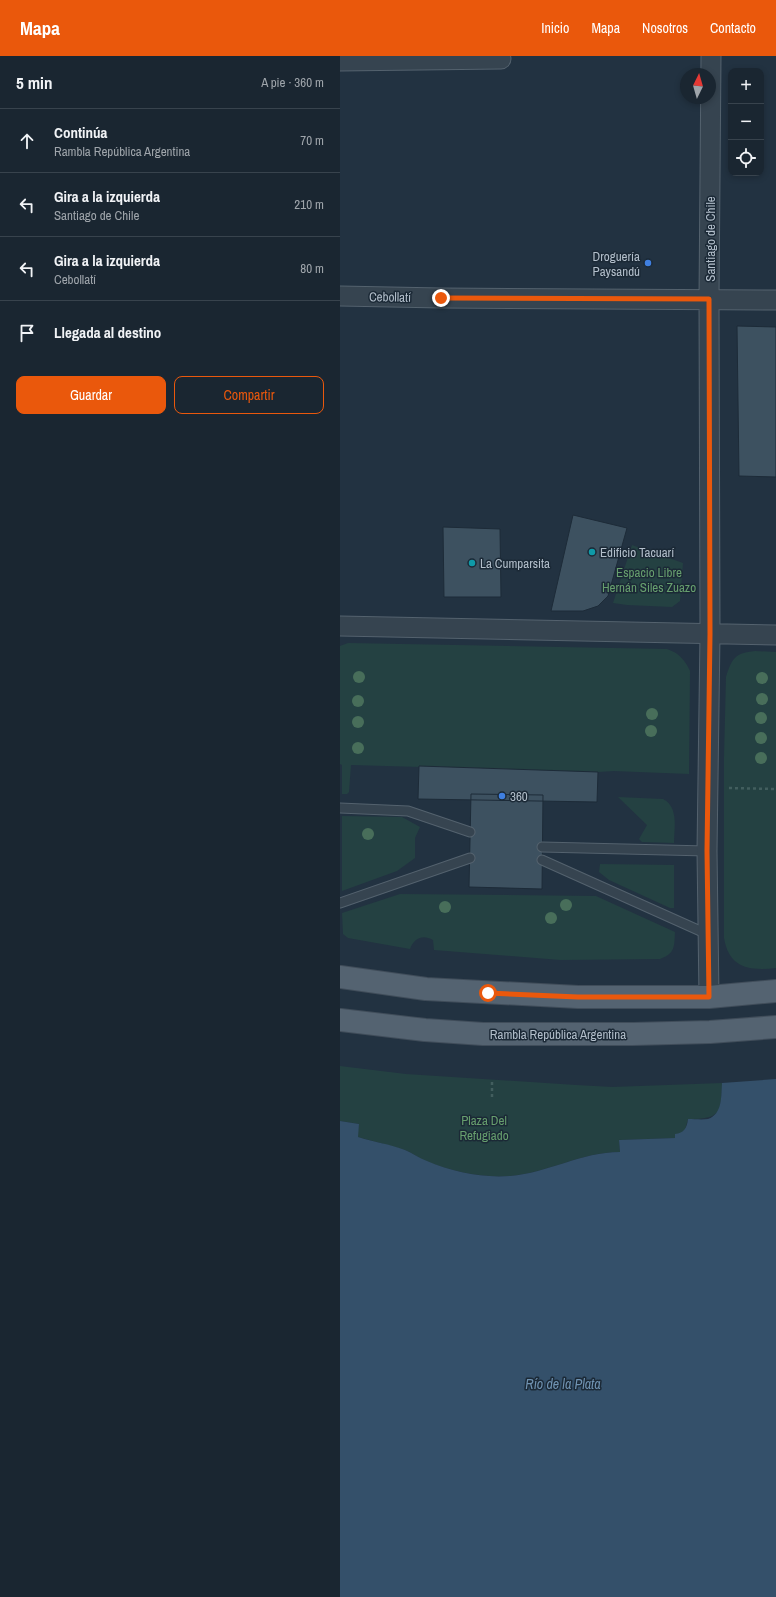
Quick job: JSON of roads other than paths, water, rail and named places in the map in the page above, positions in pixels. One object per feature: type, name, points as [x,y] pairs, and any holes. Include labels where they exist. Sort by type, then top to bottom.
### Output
[{"type":"main road","points":[[340,977],[426,989],[578,997],[709,997],[776,991]]},
{"type":"main road","name":"Rambla República Argentina","points":[[340,1020],[425,1030],[483,1034],[633,1034],[710,1032],[776,1027]]},
{"type":"street","name":"Santiago de Chile","points":[[709,997],[707,851],[710,634],[709,299],[711,56]]},
{"type":"street","points":[[340,61],[502,59]]},
{"type":"street","name":"Cebollatí","points":[[340,296],[776,300]]},
{"type":"street","points":[[340,626],[776,635]]},
{"type":"lane","points":[[340,808],[408,811],[470,832]]},
{"type":"lane","points":[[542,848],[707,851]]},
{"type":"lane","points":[[340,903],[470,858]]},
{"type":"lane","points":[[542,860],[707,934]]},
{"type":"water","name":"Río de la Plata","points":[[776,1079],[776,1597],[340,1597],[340,1121],[359,1124],[358,1137],[408,1151],[437,1165],[478,1175],[510,1176],[538,1171],[592,1155],[620,1152],[619,1140],[675,1138],[675,1134],[684,1130],[688,1119],[708,1119],[713,1117],[719,1109],[722,1083]]},
{"type":"place","name":"Droguería Paysandú","points":[[648,263]]},
{"type":"place","name":"Edificio Tacuarí","points":[[592,552]]},
{"type":"place","name":"La Cumparsita","points":[[472,563]]},
{"type":"place","name":"360","points":[[502,796]]},
{"type":"park label","name":"Espacio Libre Hernán Siles Zuazo","points":[[649,580]]},
{"type":"park label","name":"Plaza Del Refugiado","points":[[484,1128]]}]
